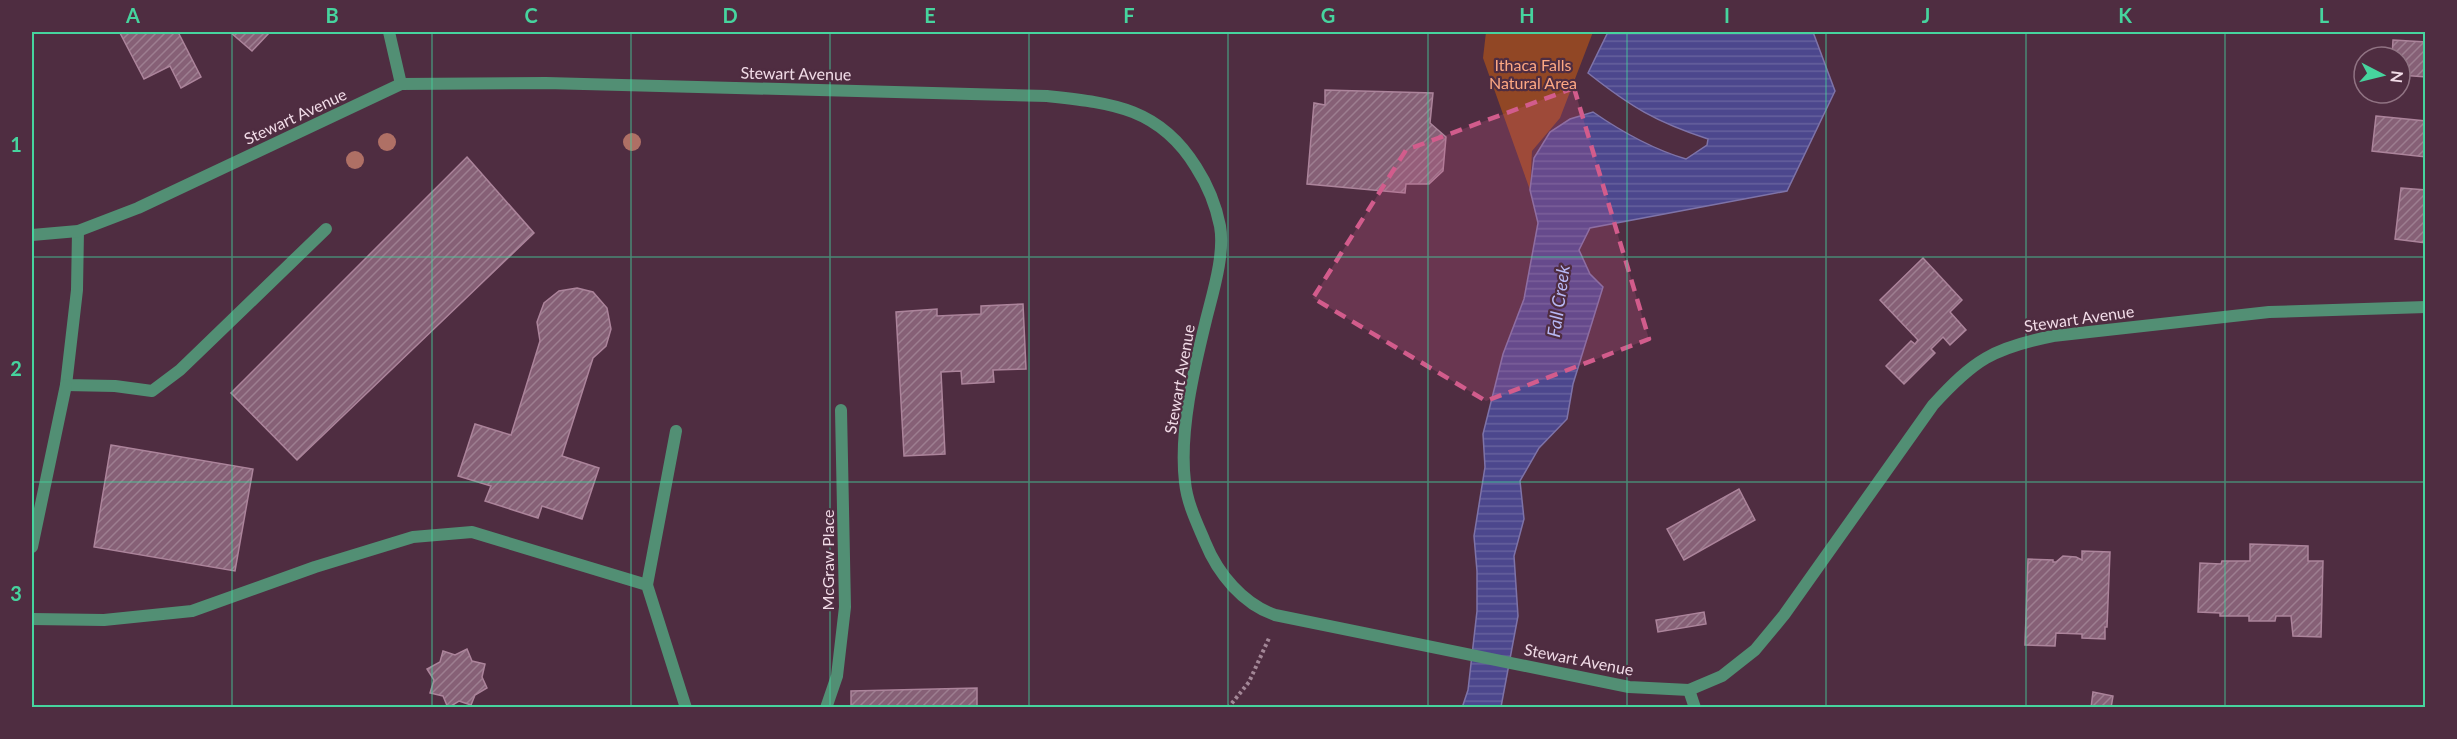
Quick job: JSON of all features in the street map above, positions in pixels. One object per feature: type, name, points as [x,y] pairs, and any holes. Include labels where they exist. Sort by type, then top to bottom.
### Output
[{"type":"street","points":[[389,32],[401,84]]},
{"type":"street","name":"Stewart Avenue","points":[[32,235],[78,231],[138,208],[401,84],[546,83],[1047,96],[1107,103],[1130,110],[1158,124],[1186,151],[1205,180],[1220,227],[1218,272],[1205,322],[1185,428],[1185,482],[1191,509],[1210,554],[1221,571],[1244,597],[1261,610],[1293,619],[1629,687],[1689,690],[1722,676],[1755,650],[1784,615],[1933,405],[1957,379],[1985,357],[2019,343],[2053,336],[2269,312],[2426,307]]},
{"type":"street","points":[[66,385],[115,386],[152,391],[180,370],[326,229]]},
{"type":"street","points":[[32,547],[66,385],[77,290],[78,231]]},
{"type":"street","name":"McGraw Place","points":[[826,708],[837,676],[845,607],[841,410]]},
{"type":"street","points":[[676,431],[647,585],[686,708]]},
{"type":"street","points":[[32,619],[104,620],[192,611],[315,567],[412,537],[472,531],[647,585]]},
{"type":"street","points":[[1689,690],[1695,708]]},
{"type":"path","points":[[1228,708],[1254,671],[1265,650],[1275,615]]},
{"type":"highlighted area","points":[[1574,88],[1649,339],[1486,401],[1313,298],[1406,150]]},
{"type":"green space","name":"Ithaca Falls Natural Area","points":[[1486,32],[1593,32],[1560,118],[1532,151],[1530,190],[1483,58]]},
{"type":"water","name":"Fall Creek","points":[[1608,32],[1813,32],[1835,91],[1787,191],[1590,228],[1579,250],[1590,274],[1603,287],[1573,384],[1567,419],[1539,448],[1520,481],[1524,519],[1514,556],[1518,616],[1501,707],[1462,708],[1468,690],[1477,611],[1474,536],[1485,467],[1483,434],[1503,354],[1524,299],[1538,223],[1530,190],[1534,158],[1550,132],[1570,119],[1593,112],[1638,139],[1686,159],[1707,145],[1708,139],[1659,120],[1588,73]]},
{"type":"building","points":[[178,32],[201,77],[181,88],[170,66],[144,79],[120,33]]},
{"type":"building","points":[[230,32],[270,32],[252,51]]},
{"type":"building","points":[[2393,40],[2426,42],[2426,77],[2412,76],[2412,45],[2393,45]]},
{"type":"building","points":[[1325,90],[1433,93],[1430,123],[1446,137],[1443,171],[1429,184],[1406,184],[1405,193],[1307,184],[1314,103],[1325,105]]},
{"type":"building","points":[[2376,116],[2426,121],[2426,157],[2372,151]]},
{"type":"building","points":[[467,157],[534,233],[297,460],[231,393]]},
{"type":"building","points":[[2401,188],[2426,190],[2426,243],[2395,239]]},
{"type":"building","points":[[1923,258],[1962,300],[1950,312],[1966,330],[1950,345],[1943,337],[1931,349],[1935,353],[1904,384],[1886,366],[1911,341],[1915,344],[1918,340],[1880,300]]},
{"type":"building","points":[[577,288],[593,292],[607,308],[611,329],[606,346],[593,358],[562,456],[599,468],[582,519],[542,506],[538,518],[485,501],[491,486],[458,476],[475,424],[511,435],[540,341],[537,322],[544,303],[559,291]]},
{"type":"building","points":[[1023,304],[1026,369],[993,370],[994,382],[962,384],[961,371],[941,372],[945,454],[904,456],[896,312],[937,309],[937,316],[981,314],[981,306]]},
{"type":"building","points":[[111,445],[253,469],[235,571],[94,547]]},
{"type":"building","points":[[1739,489],[1755,520],[1684,560],[1667,529]]},
{"type":"building","points":[[2250,544],[2308,546],[2308,561],[2323,561],[2321,637],[2293,636],[2291,616],[2276,616],[2275,621],[2249,621],[2249,616],[2220,616],[2220,613],[2198,612],[2200,563],[2221,564],[2222,561],[2250,561]]},
{"type":"building","points":[[2082,551],[2110,552],[2105,639],[2082,638],[2082,634],[2056,633],[2055,646],[2025,645],[2028,559],[2056,562],[2063,556],[2082,560]]},
{"type":"building","points":[[1704,612],[1706,624],[1658,632],[1656,620]]},
{"type":"building","points":[[467,649],[472,661],[485,664],[482,677],[487,688],[475,695],[471,705],[459,701],[448,708],[443,696],[430,693],[434,680],[427,669],[440,662],[443,651],[455,655]]},
{"type":"building","points":[[977,688],[977,708],[851,708],[851,691]]},
{"type":"building","points":[[2093,692],[2113,696],[2111,708],[2091,708]]}]
